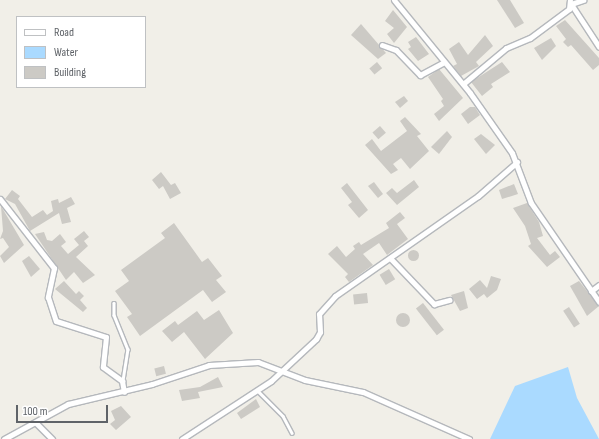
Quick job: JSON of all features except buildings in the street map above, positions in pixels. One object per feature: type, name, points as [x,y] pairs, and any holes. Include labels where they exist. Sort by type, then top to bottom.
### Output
[{"type":"street","points":[[394,0],[463,84],[517,162],[531,202],[554,231],[599,302]]},
{"type":"street","points":[[463,84],[506,48],[530,38],[570,2],[583,0]]},
{"type":"street","points":[[570,2],[599,47]]},
{"type":"street","points":[[382,45],[396,50],[420,75],[444,62]]},
{"type":"street","points":[[182,439],[258,391],[282,371],[318,336],[319,314],[323,308],[390,258],[478,196],[517,162]]},
{"type":"street","points":[[0,199],[54,268],[48,296],[56,321],[106,337],[103,367],[122,381],[124,392]]},
{"type":"street","points":[[390,258],[434,304],[449,300]]},
{"type":"street","points":[[591,291],[599,285]]},
{"type":"street","points":[[4,439],[36,423],[68,404],[124,392],[215,364],[258,362],[316,383],[363,392],[470,439]]},
{"type":"street","points":[[36,423],[52,439]]},
{"type":"lane","points":[[114,303],[114,315],[128,349],[122,381]]},
{"type":"lane","points":[[258,391],[283,416],[292,433]]},
{"type":"water","points":[[568,367],[577,398],[599,439],[490,439],[515,386]]}]
